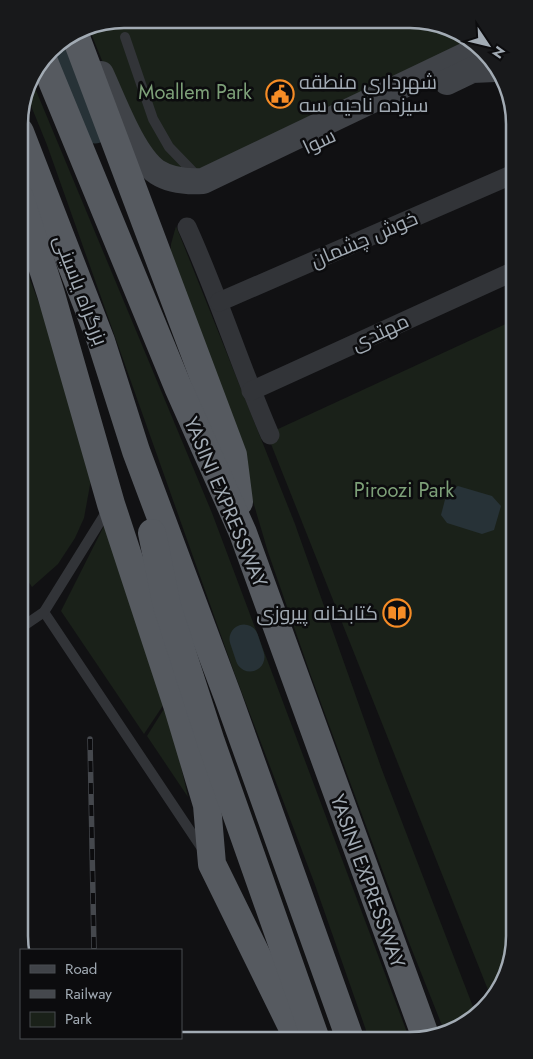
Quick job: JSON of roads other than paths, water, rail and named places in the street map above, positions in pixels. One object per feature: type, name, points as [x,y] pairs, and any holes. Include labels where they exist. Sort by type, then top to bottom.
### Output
[{"type":"highway","points":[[79,38],[233,455],[243,533]]},
{"type":"highway","name":"YASINI EXPRESSWAY","points":[[46,66],[178,387],[243,533],[423,1031]]},
{"type":"highway","name":"بزرگراه یاسینی","points":[[28,153],[101,341],[136,451]]},
{"type":"highway","points":[[28,223],[54,303],[111,504],[178,708],[207,805],[212,864],[295,1032]]},
{"type":"highway","points":[[136,451],[228,697],[348,1032]]},
{"type":"highway","points":[[136,451],[167,606],[211,742],[314,1032]]},
{"type":"main road","points":[[80,38],[146,162],[165,176],[185,181],[207,180]]},
{"type":"main road","name":"سوا","points":[[463,57],[207,180],[208,187],[214,190],[472,70]]},
{"type":"street","name":"خوش چشمان","points":[[219,302],[506,177]]},
{"type":"street","points":[[187,227],[219,302],[251,391],[270,435]]},
{"type":"street","name":"مهتدی","points":[[251,391],[506,275]]},
{"type":"lane","points":[[125,38],[153,119],[169,148],[207,180]]},
{"type":"lane","points":[[28,623],[44,612],[111,504]]},
{"type":"lane","points":[[44,612],[212,864]]},
{"type":"waterway","points":[[63,49],[95,129]]},
{"type":"waterway","points":[[244,639],[250,657]]},
{"type":"railway","points":[[90,739],[94,949]]},
{"type":"place","name":"شهرداری منطقه سیزده ناحیه سه","points":[[280,94]]},
{"type":"place","name":"کتابخانه پیروزی","points":[[397,613]]},
{"type":"park label","name":"Moallem Park","points":[[195,92]]},
{"type":"park label","name":"Piroozi Park","points":[[404,490]]}]
